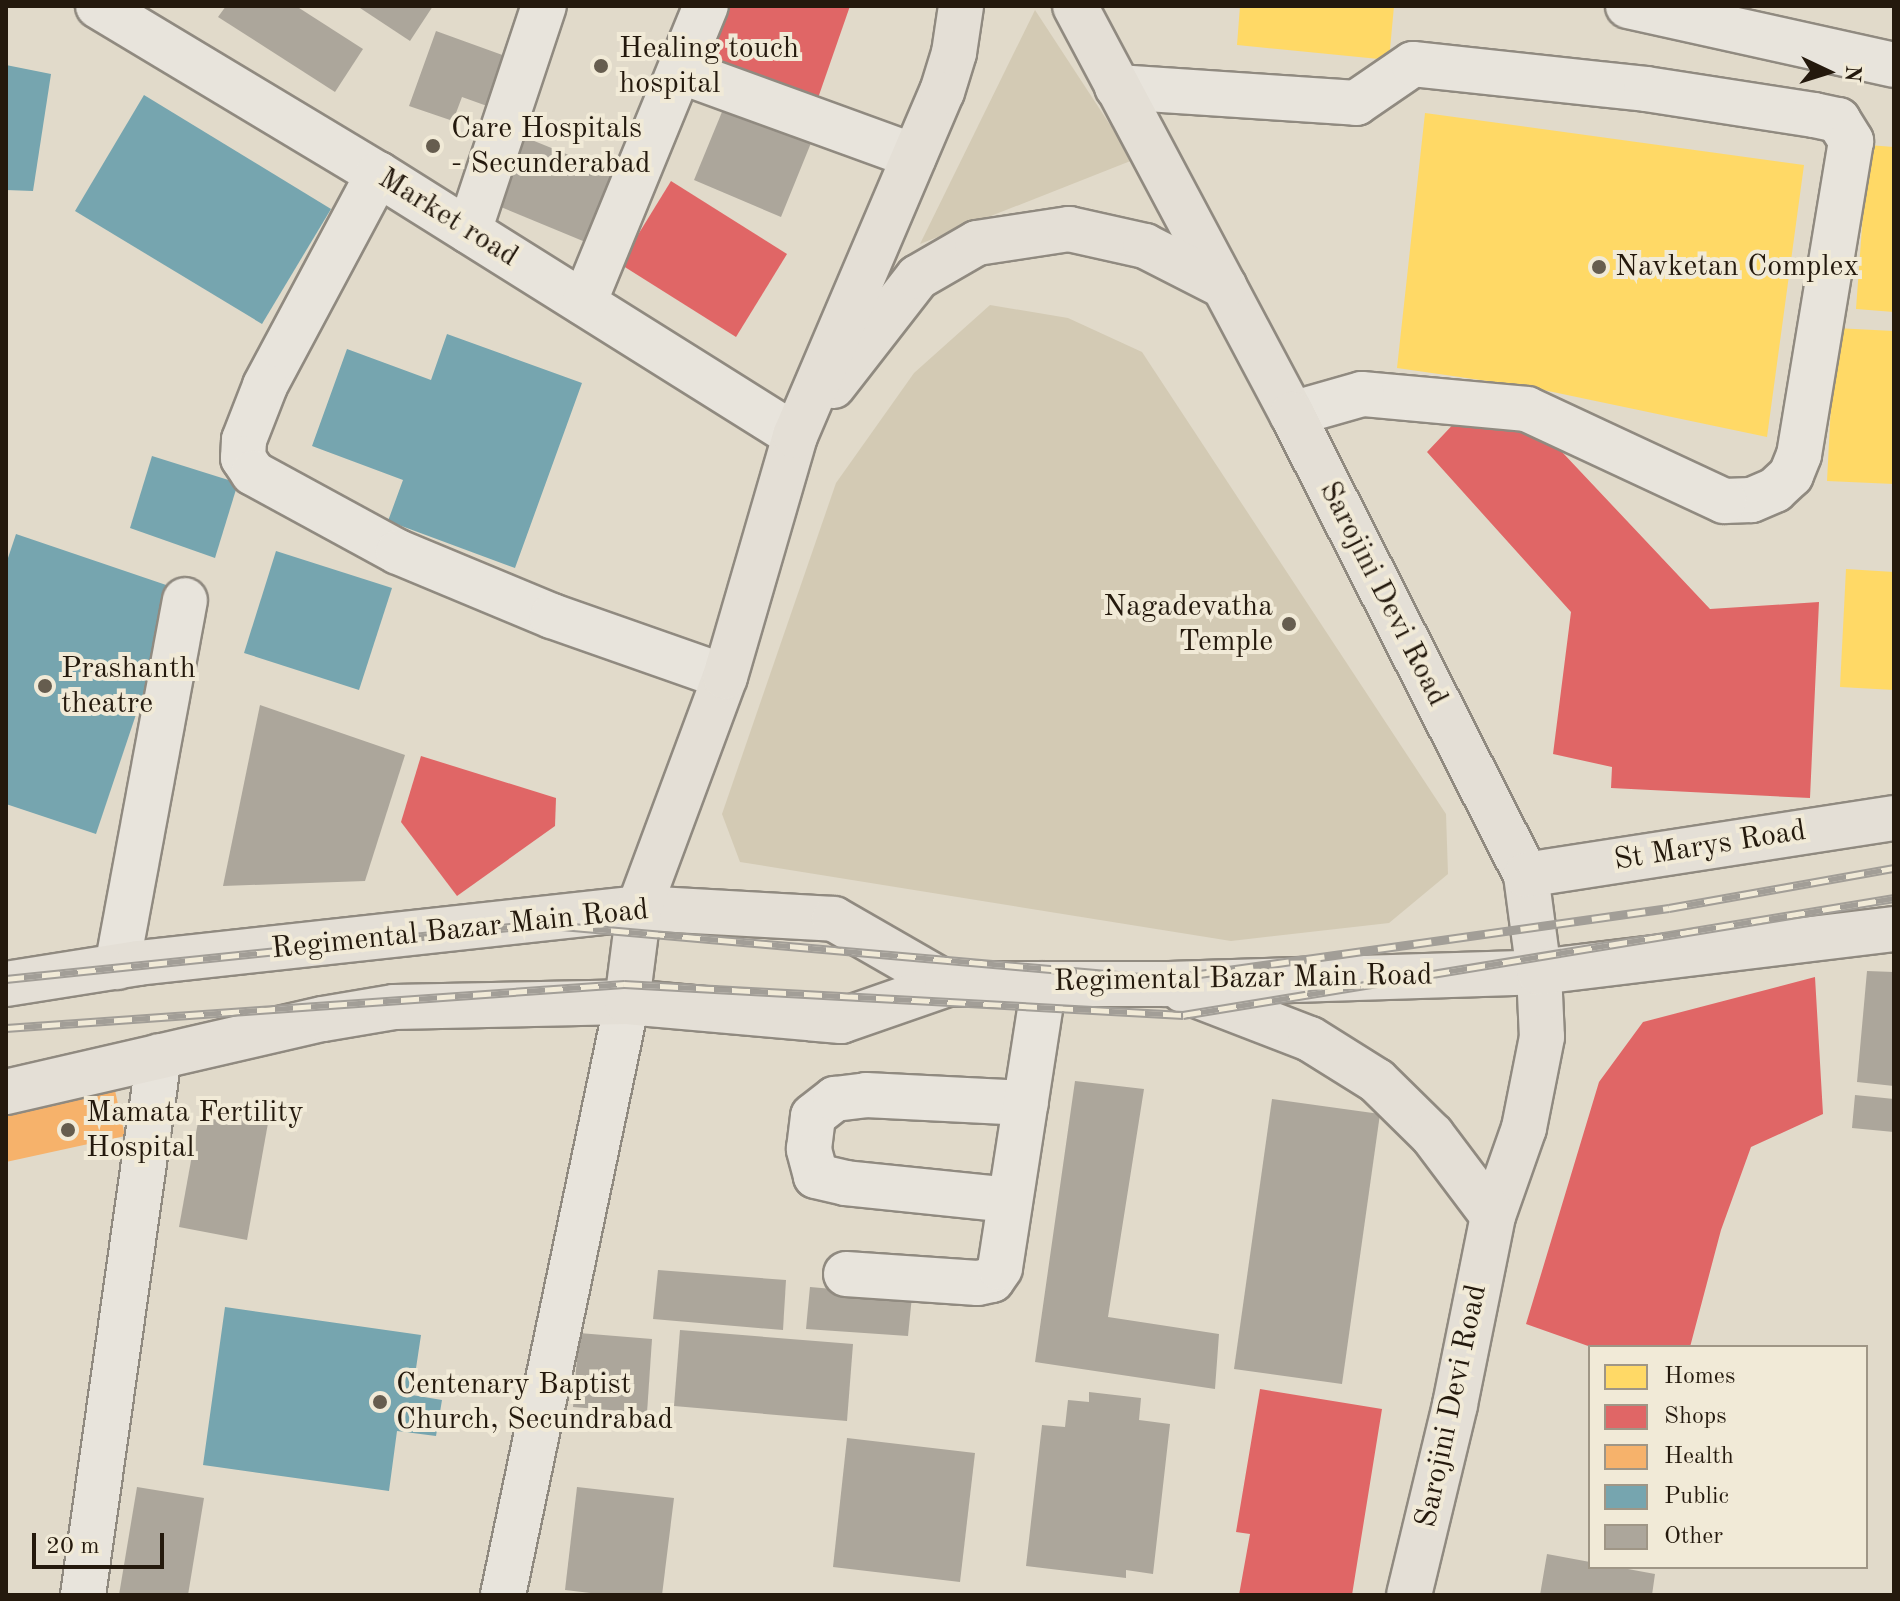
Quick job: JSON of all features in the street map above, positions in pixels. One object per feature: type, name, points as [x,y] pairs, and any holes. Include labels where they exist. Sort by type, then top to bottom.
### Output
[{"type":"main road","points":[[627,1002],[639,908],[725,677],[795,436],[914,156],[954,53],[961,6]]},
{"type":"main road","name":"Sarojini Devi Road","points":[[1075,6],[1292,414],[1526,875],[1539,972],[1542,1037],[1524,1128],[1493,1216],[1455,1405],[1409,1595]]},
{"type":"main road","points":[[795,436],[918,277],[977,243],[1069,229],[1145,246],[1224,286]]},
{"type":"main road","name":"St Marys Road","points":[[1526,875],[1894,818]]},
{"type":"main road","name":"Regimental Bazar Main Road","points":[[6,984],[117,967],[639,908],[834,919],[947,984]]},
{"type":"main road","points":[[1539,972],[1894,929]]},
{"type":"main road","name":"Regimental Bazar Main Road","points":[[6,1092],[323,1019],[394,1007],[627,1002],[841,1021],[947,984],[1167,984],[1539,972]]},
{"type":"main road","points":[[1167,984],[1310,1039],[1377,1081],[1432,1135],[1493,1216]]},
{"type":"street","name":"Market road","points":[[98,6],[378,174],[795,436]]},
{"type":"street","points":[[469,231],[544,6]]},
{"type":"street","points":[[584,303],[706,6]]},
{"type":"street","points":[[1628,6],[1894,65]]},
{"type":"street","points":[[1117,87],[1356,103],[1413,64],[1646,89],[1814,115],[1838,120],[1851,141],[1799,455],[1791,475],[1775,490],[1751,500],[1724,501],[1527,409],[1362,394],[1292,414]]},
{"type":"street","points":[[680,71],[914,156]]},
{"type":"street","points":[[378,174],[265,386],[244,440],[243,458],[248,466],[253,473],[398,552],[552,616],[725,677]]},
{"type":"street","points":[[117,967],[185,600]]},
{"type":"street","points":[[846,1274],[978,1283],[992,1280],[1000,1268],[1044,984]]},
{"type":"street","points":[[503,1595],[627,1002]]},
{"type":"street","points":[[83,1595],[159,1056]]},
{"type":"street","points":[[1010,1200],[846,1183],[816,1176],[809,1149],[813,1116],[835,1099],[866,1095],[1026,1103]]},
{"type":"shaded area","points":[[1035,10],[1133,160],[920,244]]},
{"type":"shaded area","points":[[990,305],[1068,318],[1142,352],[1446,814],[1448,874],[1389,923],[1231,941],[740,862],[722,814],[836,483],[914,373]]},
{"type":"building: Homes","points":[[1240,6],[1394,6],[1389,60],[1237,45]]},
{"type":"building: Homes","name":"Navketan Complex","points":[[1425,113],[1804,165],[1767,437],[1529,387],[1397,368]]},
{"type":"building: Homes","points":[[1868,145],[1894,147],[1894,312],[1856,309]]},
{"type":"building: Homes","points":[[1835,328],[1894,331],[1894,484],[1827,481]]},
{"type":"building: Homes","points":[[1846,569],[1894,572],[1894,690],[1840,687]]},
{"type":"building: Shops","points":[[725,6],[850,6],[818,98],[707,59]]},
{"type":"building: Shops","points":[[671,181],[787,254],[736,337],[620,264]]},
{"type":"building: Shops","points":[[1461,416],[1530,418],[1710,609],[1819,602],[1810,798],[1611,788],[1612,767],[1553,754],[1571,612],[1427,452]]},
{"type":"building: Shops","points":[[421,756],[556,798],[555,826],[457,896],[401,822]]},
{"type":"building: Shops","points":[[1815,977],[1823,1114],[1751,1147],[1721,1230],[1691,1345],[1588,1346],[1526,1324],[1599,1082],[1643,1022]]},
{"type":"building: Shops","points":[[1260,1389],[1382,1409],[1352,1595],[1239,1595],[1250,1534],[1236,1532]]},
{"type":"building: Health","points":[[114,1086],[125,1136],[6,1162],[6,1110]]},
{"type":"building: Public","points":[[6,65],[51,74],[33,191],[6,190]]},
{"type":"building: Public","points":[[144,95],[331,209],[262,324],[75,211]]},
{"type":"building: Public","points":[[447,334],[582,383],[515,568],[388,521],[403,480],[312,446],[347,349],[431,380]]},
{"type":"building: Public","points":[[152,456],[238,483],[215,558],[130,528]]},
{"type":"building: Public","points":[[16,534],[178,589],[96,834],[6,804],[6,564]]},
{"type":"building: Public","points":[[276,551],[392,588],[359,690],[244,653]]},
{"type":"building: Public","points":[[225,1307],[421,1335],[412,1395],[442,1400],[436,1436],[397,1431],[389,1491],[203,1465]]},
{"type":"building: Other","points":[[226,6],[296,6],[363,49],[335,92],[218,17]]},
{"type":"building: Other","points":[[357,6],[433,6],[410,41]]},
{"type":"building: Other","points":[[436,31],[519,61],[501,111],[462,97],[453,121],[409,106]]},
{"type":"building: Other","points":[[724,107],[811,143],[781,217],[694,180]]},
{"type":"building: Other","points":[[512,132],[623,177],[595,246],[484,200]]},
{"type":"building: Other","points":[[260,705],[405,755],[365,881],[223,886]]},
{"type":"building: Other","points":[[1867,971],[1894,972],[1894,1086],[1857,1082]]},
{"type":"building: Other","points":[[1075,1081],[1144,1089],[1108,1317],[1219,1334],[1215,1389],[1035,1362]]},
{"type":"building: Other","points":[[1855,1095],[1894,1099],[1894,1132],[1852,1128]]},
{"type":"building: Other","points":[[1272,1099],[1380,1114],[1342,1384],[1234,1369]]},
{"type":"building: Other","points":[[202,1100],[270,1112],[247,1240],[179,1227]]},
{"type":"building: Other","points":[[658,1270],[786,1280],[783,1330],[653,1319]]},
{"type":"building: Other","points":[[810,1287],[912,1296],[908,1336],[806,1329]]},
{"type":"building: Other","points":[[680,1330],[853,1344],[847,1421],[674,1406]]},
{"type":"building: Other","points":[[579,1333],[652,1339],[647,1413],[573,1407]]},
{"type":"building: Other","points":[[1089,1392],[1141,1398],[1139,1420],[1170,1424],[1153,1574],[1126,1570],[1126,1578],[1026,1566],[1042,1425],[1065,1427],[1068,1400],[1089,1402]]},
{"type":"building: Other","points":[[847,1438],[975,1453],[960,1582],[833,1567]]},
{"type":"building: Other","points":[[137,1487],[204,1498],[188,1595],[119,1595]]},
{"type":"building: Other","points":[[577,1487],[674,1498],[662,1595],[608,1595],[565,1590]]},
{"type":"building: Other","points":[[1547,1554],[1588,1562],[1588,1569],[1628,1569],[1655,1574],[1652,1595],[1540,1595]]},
{"type":"railway","points":[[6,979],[539,924],[1164,979],[1669,908],[1894,868]]},
{"type":"railway","points":[[6,1028],[624,984],[1183,1015],[1894,898]]},
{"type":"place","name":"Healing touch hospital","points":[[601,66]]},
{"type":"place","name":"Care Hospitals - Secunderabad","points":[[433,146]]},
{"type":"place","name":"Navketan Complex","points":[[1599,267]]},
{"type":"place","name":"Nagadevatha Temple","points":[[1289,624]]},
{"type":"place","name":"Prashanth theatre","points":[[45,686]]},
{"type":"place","name":"Mamata Fertility Hospital","points":[[68,1130]]},
{"type":"place","name":"Centenary Baptist Church, Secundrabad","points":[[380,1402]]}]
